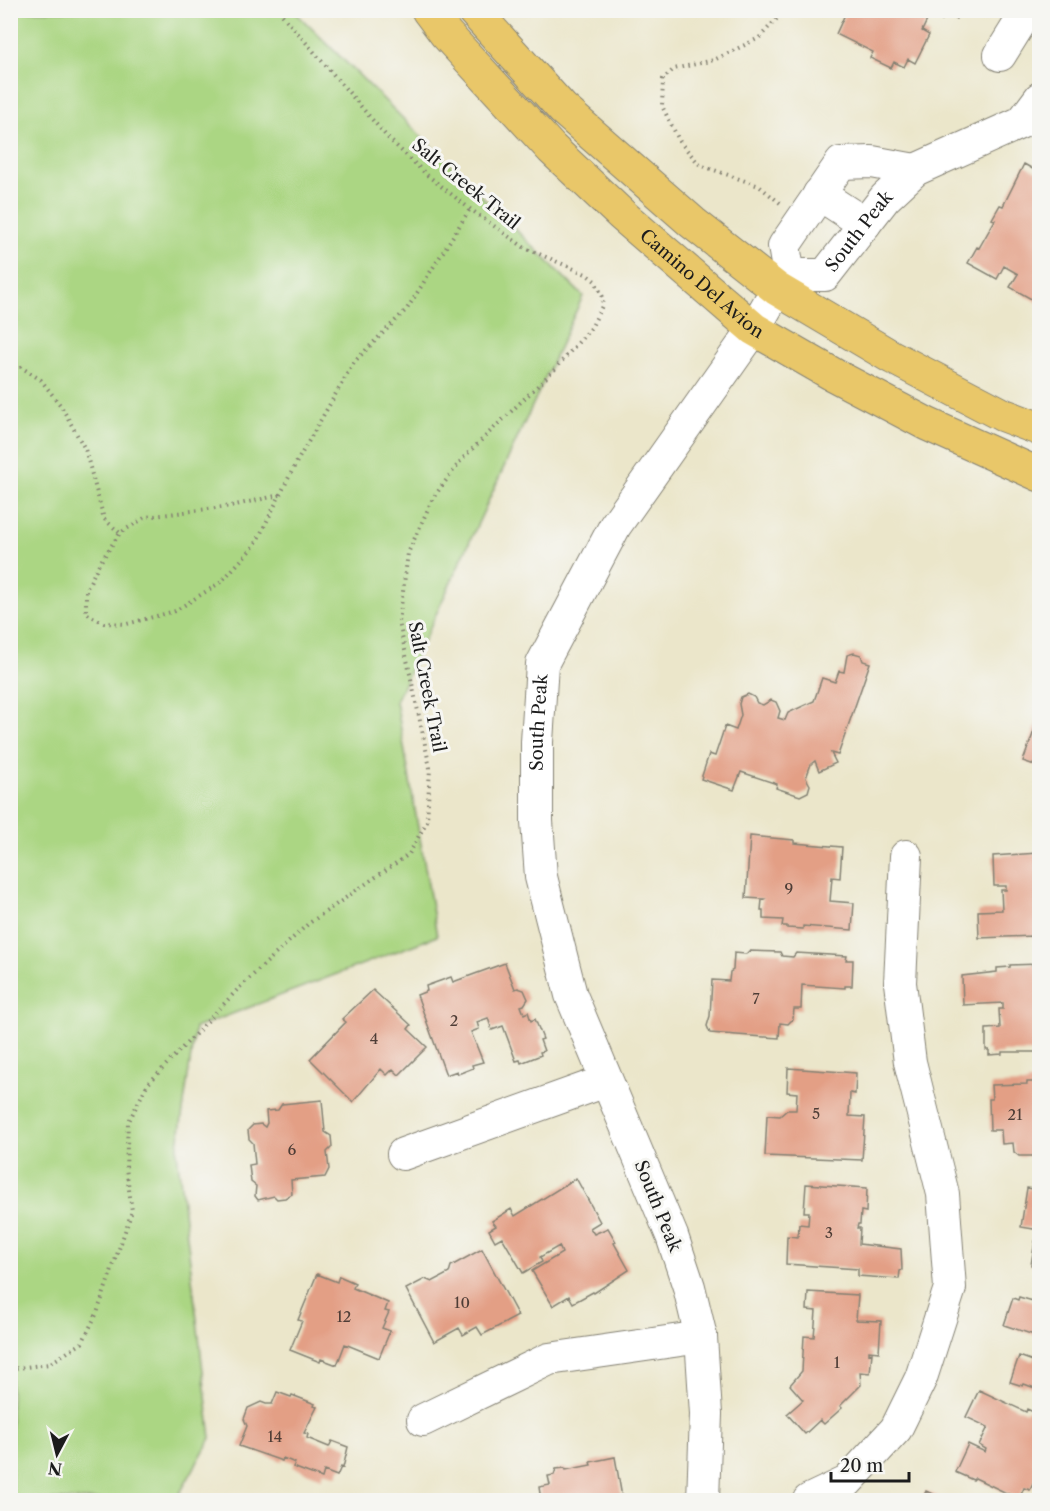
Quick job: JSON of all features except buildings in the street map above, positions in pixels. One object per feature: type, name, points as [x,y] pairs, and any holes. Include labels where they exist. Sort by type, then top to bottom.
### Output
[{"type":"main road","name":"Camino Del Avion","points":[[428,10],[552,149],[622,215],[754,329],[834,375],[927,424],[1040,475]]},
{"type":"main road","points":[[473,10],[563,110],[693,223],[783,282],[890,357],[1003,415],[1040,429]]},
{"type":"street","points":[[1000,55],[1028,10]]},
{"type":"street","name":"South Peak","points":[[703,1500],[706,1414],[701,1337],[689,1287],[672,1236],[571,995],[542,877],[537,821],[537,742],[542,664],[615,526],[754,329],[783,282],[825,274],[885,198],[915,170],[1022,122],[1040,98]]},
{"type":"street","points":[[783,282],[784,246],[841,163],[872,162],[915,170]]},
{"type":"street","points":[[819,194],[865,224]]},
{"type":"street","points":[[809,1500],[847,1482],[896,1429],[921,1378],[950,1288],[943,1194],[910,1062],[900,983],[906,856]]},
{"type":"street","points":[[404,1154],[606,1081]]},
{"type":"street","points":[[423,1420],[549,1359],[701,1337]]},
{"type":"path","name":"Salt Creek Trail","points":[[10,1369],[49,1364],[82,1343],[98,1313],[132,1211],[126,1168],[128,1123],[147,1085],[239,988],[308,924],[409,854],[426,820],[430,768],[399,622],[408,554],[433,498],[462,459],[555,369],[591,328],[602,306],[603,297],[600,288],[586,274],[525,248],[427,175],[388,138],[278,10]]},
{"type":"path","points":[[782,205],[759,186],[700,165],[680,142],[662,106],[663,79],[674,69],[714,60],[759,38],[785,10]]},
{"type":"path","points":[[280,495],[231,506],[146,517],[120,533],[99,564],[86,590],[86,613],[104,623],[127,624],[175,611],[222,582],[255,545],[319,421],[354,362],[406,309],[470,209]]},
{"type":"path","points":[[10,360],[41,380],[61,406],[85,449],[104,519],[120,533]]},
{"type":"green space","points":[[10,11],[294,11],[583,296],[396,701],[437,936],[195,1028],[177,1152],[211,1438],[176,1500],[11,1500]]}]
